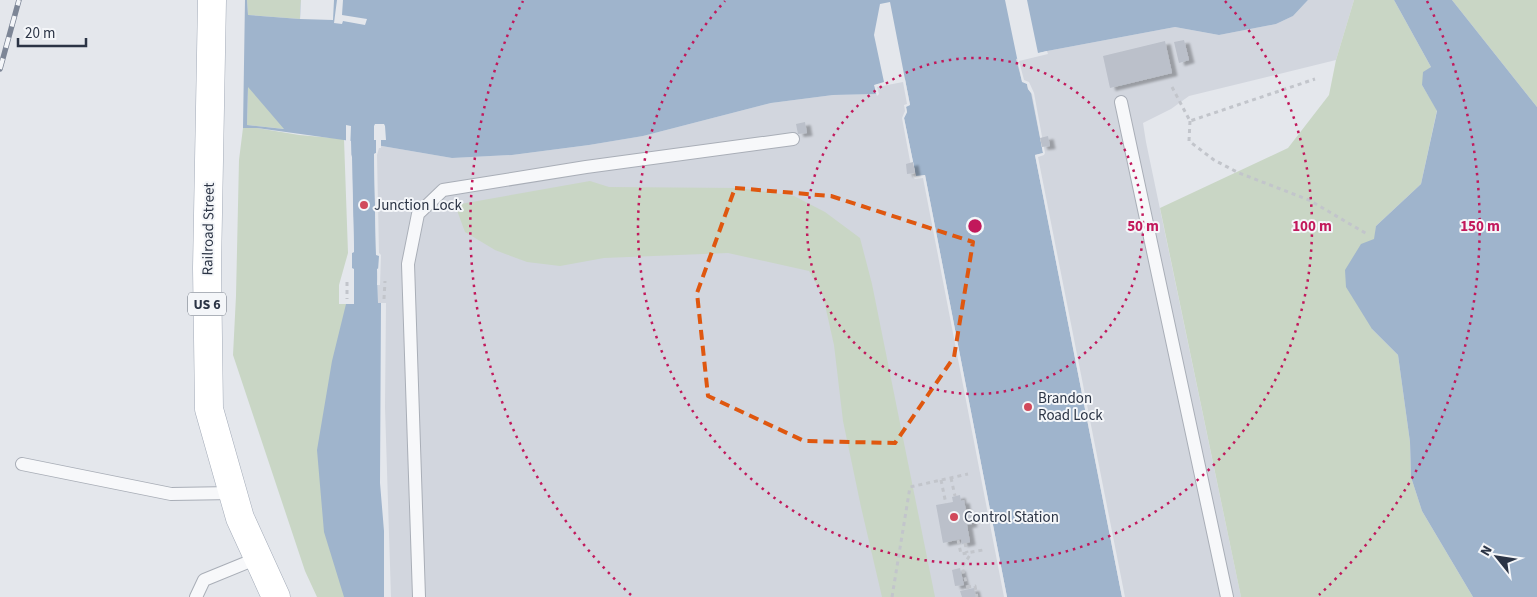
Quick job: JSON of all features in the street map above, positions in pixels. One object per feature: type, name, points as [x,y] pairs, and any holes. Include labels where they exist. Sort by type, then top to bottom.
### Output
[{"type":"main road","name":"Railroad Street","points":[[212,0],[207,268],[209,409],[240,518],[276,597]]},
{"type":"lane","points":[[1121,102],[1227,597]]},
{"type":"lane","points":[[419,597],[408,264],[418,214],[442,190],[586,167],[793,139]]},
{"type":"lane","points":[[22,464],[171,494],[233,494]]},
{"type":"lane","points":[[196,597],[204,580],[258,558]]},
{"type":"path","points":[[1190,120],[1315,79]]},
{"type":"path","points":[[1172,88],[1190,120],[1190,140],[1214,160],[1239,173],[1308,200],[1367,234]]},
{"type":"path","points":[[384,281],[384,299]]},
{"type":"path","points":[[347,282],[347,299]]},
{"type":"path","points":[[892,597],[910,487],[968,474]]},
{"type":"path","points":[[951,478],[955,496]]},
{"type":"path","points":[[941,480],[946,504]]},
{"type":"path","points":[[958,540],[961,554],[982,550]]},
{"type":"path","points":[[965,543],[967,554]]},
{"type":"path","points":[[972,552],[962,567],[967,588],[975,586],[977,597]]},
{"type":"highlighted area","points":[[735,188],[831,196],[973,242],[954,357],[895,443],[804,441],[708,396],[697,293]]},
{"type":"shaded area","points":[[1308,0],[1354,0],[1336,60],[1189,96],[1171,109],[1143,123],[1241,597],[1122,597],[1016,59],[1047,51],[1175,27],[1219,35],[1276,24],[1293,16]]},
{"type":"shaded area","points":[[905,79],[910,105],[904,118],[915,173],[925,175],[1007,597],[389,597],[385,478],[384,304],[378,303],[374,154],[376,145],[452,158],[512,155],[643,136],[771,103],[833,95],[876,94],[874,85]]},
{"type":"green space","points":[[247,0],[301,0],[300,19],[248,15]]},
{"type":"green space","points":[[1354,0],[1394,0],[1431,67],[1422,85],[1437,110],[1421,184],[1376,226],[1372,329],[1398,355],[1410,442],[1411,477],[1422,511],[1473,597],[1241,597],[1160,208],[1288,148],[1329,95],[1336,60]]},
{"type":"green space","points":[[1452,0],[1537,0],[1537,107]]},
{"type":"green space","points":[[248,86],[285,129],[247,125]]},
{"type":"green space","points":[[243,128],[257,128],[299,135],[344,139],[348,253],[339,285],[339,304],[354,304],[383,407],[389,597],[317,597],[305,571],[233,355],[239,160]]},
{"type":"green space","points":[[590,181],[609,187],[739,188],[794,196],[825,212],[860,238],[872,284],[935,597],[882,597],[843,421],[834,345],[823,296],[809,271],[728,253],[604,258],[560,266],[527,262],[495,250],[465,232],[455,205]]},
{"type":"water","points":[[245,0],[247,0],[248,15],[300,19],[301,0],[1308,0],[1293,16],[1276,24],[1219,35],[1175,27],[1047,51],[1016,59],[1022,81],[1027,84],[1031,93],[1043,153],[1035,155],[1122,597],[1007,597],[925,175],[916,177],[904,118],[907,112],[906,106],[910,105],[905,79],[875,85],[876,94],[833,95],[771,103],[643,136],[512,155],[452,158],[376,145],[376,153],[374,154],[376,255],[379,255],[379,268],[377,269],[378,303],[384,303],[383,407],[389,597],[344,597],[324,532],[317,450],[332,361],[346,304],[354,304],[351,141],[257,128],[243,128]],"holes":[[[248,87],[284,129],[247,125]]]},
{"type":"water","points":[[1394,0],[1452,0],[1537,107],[1537,597],[1473,597],[1422,511],[1411,477],[1410,442],[1398,355],[1372,329],[1346,287],[1345,270],[1361,244],[1374,239],[1376,226],[1421,184],[1437,111],[1422,85],[1423,72],[1431,67]]},
{"type":"pier","points":[[301,0],[334,0],[333,20],[300,19]]},
{"type":"pier","points":[[337,0],[343,0],[342,15],[367,19],[365,25],[343,21],[342,24],[334,23]]},
{"type":"pier","points":[[1005,0],[1027,0],[1038,53],[1047,51],[1048,54],[1019,61],[1024,80],[1029,82],[1034,93],[1045,153],[1038,157],[1125,597],[1122,597],[1035,155],[1043,153],[1032,94],[1027,84],[1022,82]]},
{"type":"pier","points":[[890,2],[910,105],[906,107],[907,112],[904,118],[916,176],[925,175],[1007,597],[1004,597],[923,178],[915,179],[913,177],[902,118],[905,111],[904,105],[907,104],[903,82],[877,87],[879,94],[877,96],[874,85],[884,82],[874,35],[880,4]]},
{"type":"pier","points":[[375,124],[384,124],[386,140],[381,140],[381,148],[379,148],[377,155],[379,253],[381,255],[380,285],[377,285],[379,256],[376,255]]},
{"type":"pier","points":[[346,125],[351,126],[350,152],[352,157],[354,252],[349,253],[352,250],[350,158],[348,142],[346,142]]},
{"type":"pier","points":[[381,303],[386,303],[385,407],[391,597],[384,597],[384,531],[380,483]]},
{"type":"building","points":[[1184,40],[1189,60],[1179,63],[1174,42]]},
{"type":"building","points":[[1165,41],[1172,73],[1110,88],[1103,56]]},
{"type":"building","points":[[805,122],[807,133],[798,134],[796,124]]},
{"type":"building","points":[[1048,136],[1050,146],[1042,147],[1040,138]]},
{"type":"building","points":[[913,162],[915,173],[907,174],[906,164]]},
{"type":"building","name":"Control Station","points":[[960,495],[961,501],[964,500],[966,511],[969,510],[972,524],[967,525],[970,542],[962,544],[961,539],[943,543],[936,505],[953,502],[952,497]]},
{"type":"building","points":[[960,568],[964,585],[955,586],[952,570]]},
{"type":"building","points":[[974,588],[976,597],[962,597],[960,591]]},
{"type":"railway","points":[[0,69],[19,0]]},
{"type":"place","name":"Junction Lock","points":[[364,205]]},
{"type":"place","name":"Brandon Road Lock","points":[[1028,407]]},
{"type":"place","name":"Control Station","points":[[954,517]]}]
